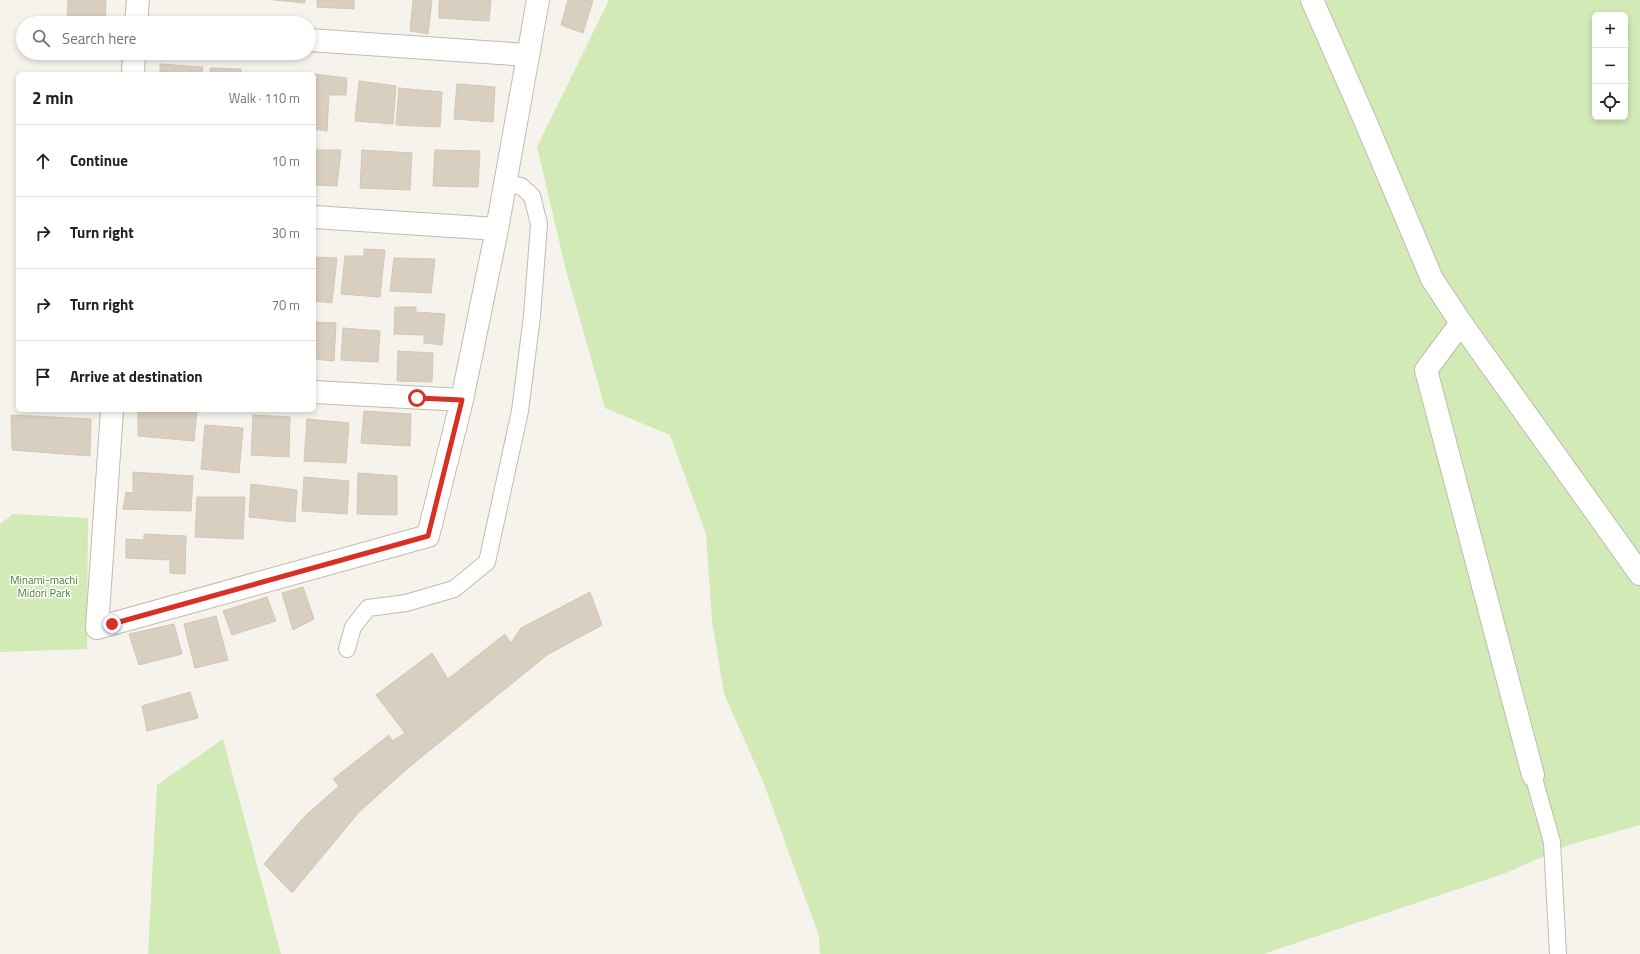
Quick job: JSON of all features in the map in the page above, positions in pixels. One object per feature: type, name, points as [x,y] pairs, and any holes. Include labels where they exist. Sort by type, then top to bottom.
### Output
[{"type":"street","points":[[137,16],[138,0]]},
{"type":"street","points":[[112,412],[97,628],[428,536],[462,400],[497,229],[538,0]]},
{"type":"street","points":[[1312,0],[1432,279],[1460,323],[1640,574]]},
{"type":"street","points":[[316,40],[527,55]]},
{"type":"street","points":[[133,72],[134,60]]},
{"type":"street","points":[[316,217],[497,229]]},
{"type":"street","points":[[1460,323],[1426,370],[1533,775]]},
{"type":"street","points":[[316,392],[462,400]]},
{"type":"lane","points":[[347,649],[352,626],[368,608],[406,603],[454,589],[487,562],[520,410],[532,316],[539,224],[532,196],[520,186],[504,184]]},
{"type":"lane","points":[[1533,775],[1552,842],[1558,954]]},
{"type":"green space","points":[[609,0],[1640,0],[1640,825],[1569,845],[1506,873],[1263,954],[820,954],[819,936],[764,784],[724,694],[712,621],[706,534],[670,435],[605,408],[566,270],[537,147]]},
{"type":"green space","name":"Minami-machi Midori Park","points":[[13,514],[88,518],[87,649],[0,652],[0,524]]},
{"type":"green space","points":[[223,739],[281,954],[148,954],[157,785]]},
{"type":"building","points":[[68,0],[106,0],[105,16],[67,16]]},
{"type":"building","points":[[274,0],[305,0],[305,3]]},
{"type":"building","points":[[317,0],[354,0],[354,9],[317,7]]},
{"type":"building","points":[[413,0],[432,0],[428,34],[410,31]]},
{"type":"building","points":[[439,0],[491,0],[489,21],[439,18]]},
{"type":"building","points":[[568,0],[593,0],[583,33],[561,25]]},
{"type":"building","points":[[160,64],[203,67],[202,72],[160,72]]},
{"type":"building","points":[[210,68],[241,69],[241,72],[210,72]]},
{"type":"building","points":[[316,74],[347,78],[346,95],[329,95],[327,131],[316,129]]},
{"type":"building","points":[[359,81],[396,86],[393,124],[355,121]]},
{"type":"building","points":[[457,84],[495,87],[493,122],[454,119]]},
{"type":"building","points":[[399,88],[442,92],[440,127],[396,125]]},
{"type":"building","points":[[316,150],[341,150],[337,186],[316,185]]},
{"type":"building","points":[[362,150],[412,153],[410,190],[360,188]]},
{"type":"building","points":[[435,150],[480,151],[478,187],[433,186]]},
{"type":"building","points":[[364,249],[385,250],[380,297],[341,294],[345,256],[364,256]]},
{"type":"building","points":[[316,257],[337,258],[332,303],[316,301]]},
{"type":"building","points":[[394,258],[435,259],[431,293],[390,291]]},
{"type":"building","points":[[395,307],[416,307],[416,312],[445,314],[442,345],[424,343],[424,335],[394,334]]},
{"type":"building","points":[[316,322],[336,323],[334,361],[316,359]]},
{"type":"building","points":[[343,328],[380,331],[378,362],[341,360]]},
{"type":"building","points":[[398,351],[433,353],[432,382],[397,381]]},
{"type":"building","points":[[364,411],[411,414],[410,446],[361,443]]},
{"type":"building","points":[[138,412],[197,412],[194,441],[138,436]]},
{"type":"building","points":[[11,415],[91,419],[90,456],[12,450]]},
{"type":"building","points":[[253,415],[290,417],[289,457],[251,455]]},
{"type":"building","points":[[307,419],[349,423],[346,463],[304,461]]},
{"type":"building","points":[[205,425],[243,428],[239,473],[201,469]]},
{"type":"building","points":[[133,472],[193,476],[191,511],[123,509],[126,492],[133,493]]},
{"type":"building","points":[[358,473],[397,476],[397,515],[357,514]]},
{"type":"building","points":[[304,477],[349,481],[347,514],[302,511]]},
{"type":"building","points":[[251,484],[297,490],[295,522],[249,517]]},
{"type":"building","points":[[197,497],[245,497],[243,539],[195,537]]},
{"type":"building","points":[[144,534],[186,536],[185,574],[170,573],[170,560],[126,558],[126,539],[144,540]]},
{"type":"building","points":[[303,587],[314,619],[293,630],[282,593]]},
{"type":"building","points":[[590,592],[602,625],[547,655],[408,768],[359,812],[292,893],[264,864],[305,816],[339,786],[333,779],[389,735],[392,741],[405,733],[376,695],[432,653],[448,679],[505,634],[511,643],[521,628]]},
{"type":"building","points":[[267,597],[276,621],[232,635],[223,611]]},
{"type":"building","points":[[216,616],[228,660],[195,668],[184,624]]},
{"type":"building","points":[[174,624],[182,654],[139,665],[129,634]]},
{"type":"building","points":[[190,692],[198,718],[147,731],[142,706]]},
{"type":"route","points":[[112,624],[428,536],[462,400],[417,398]]}]
